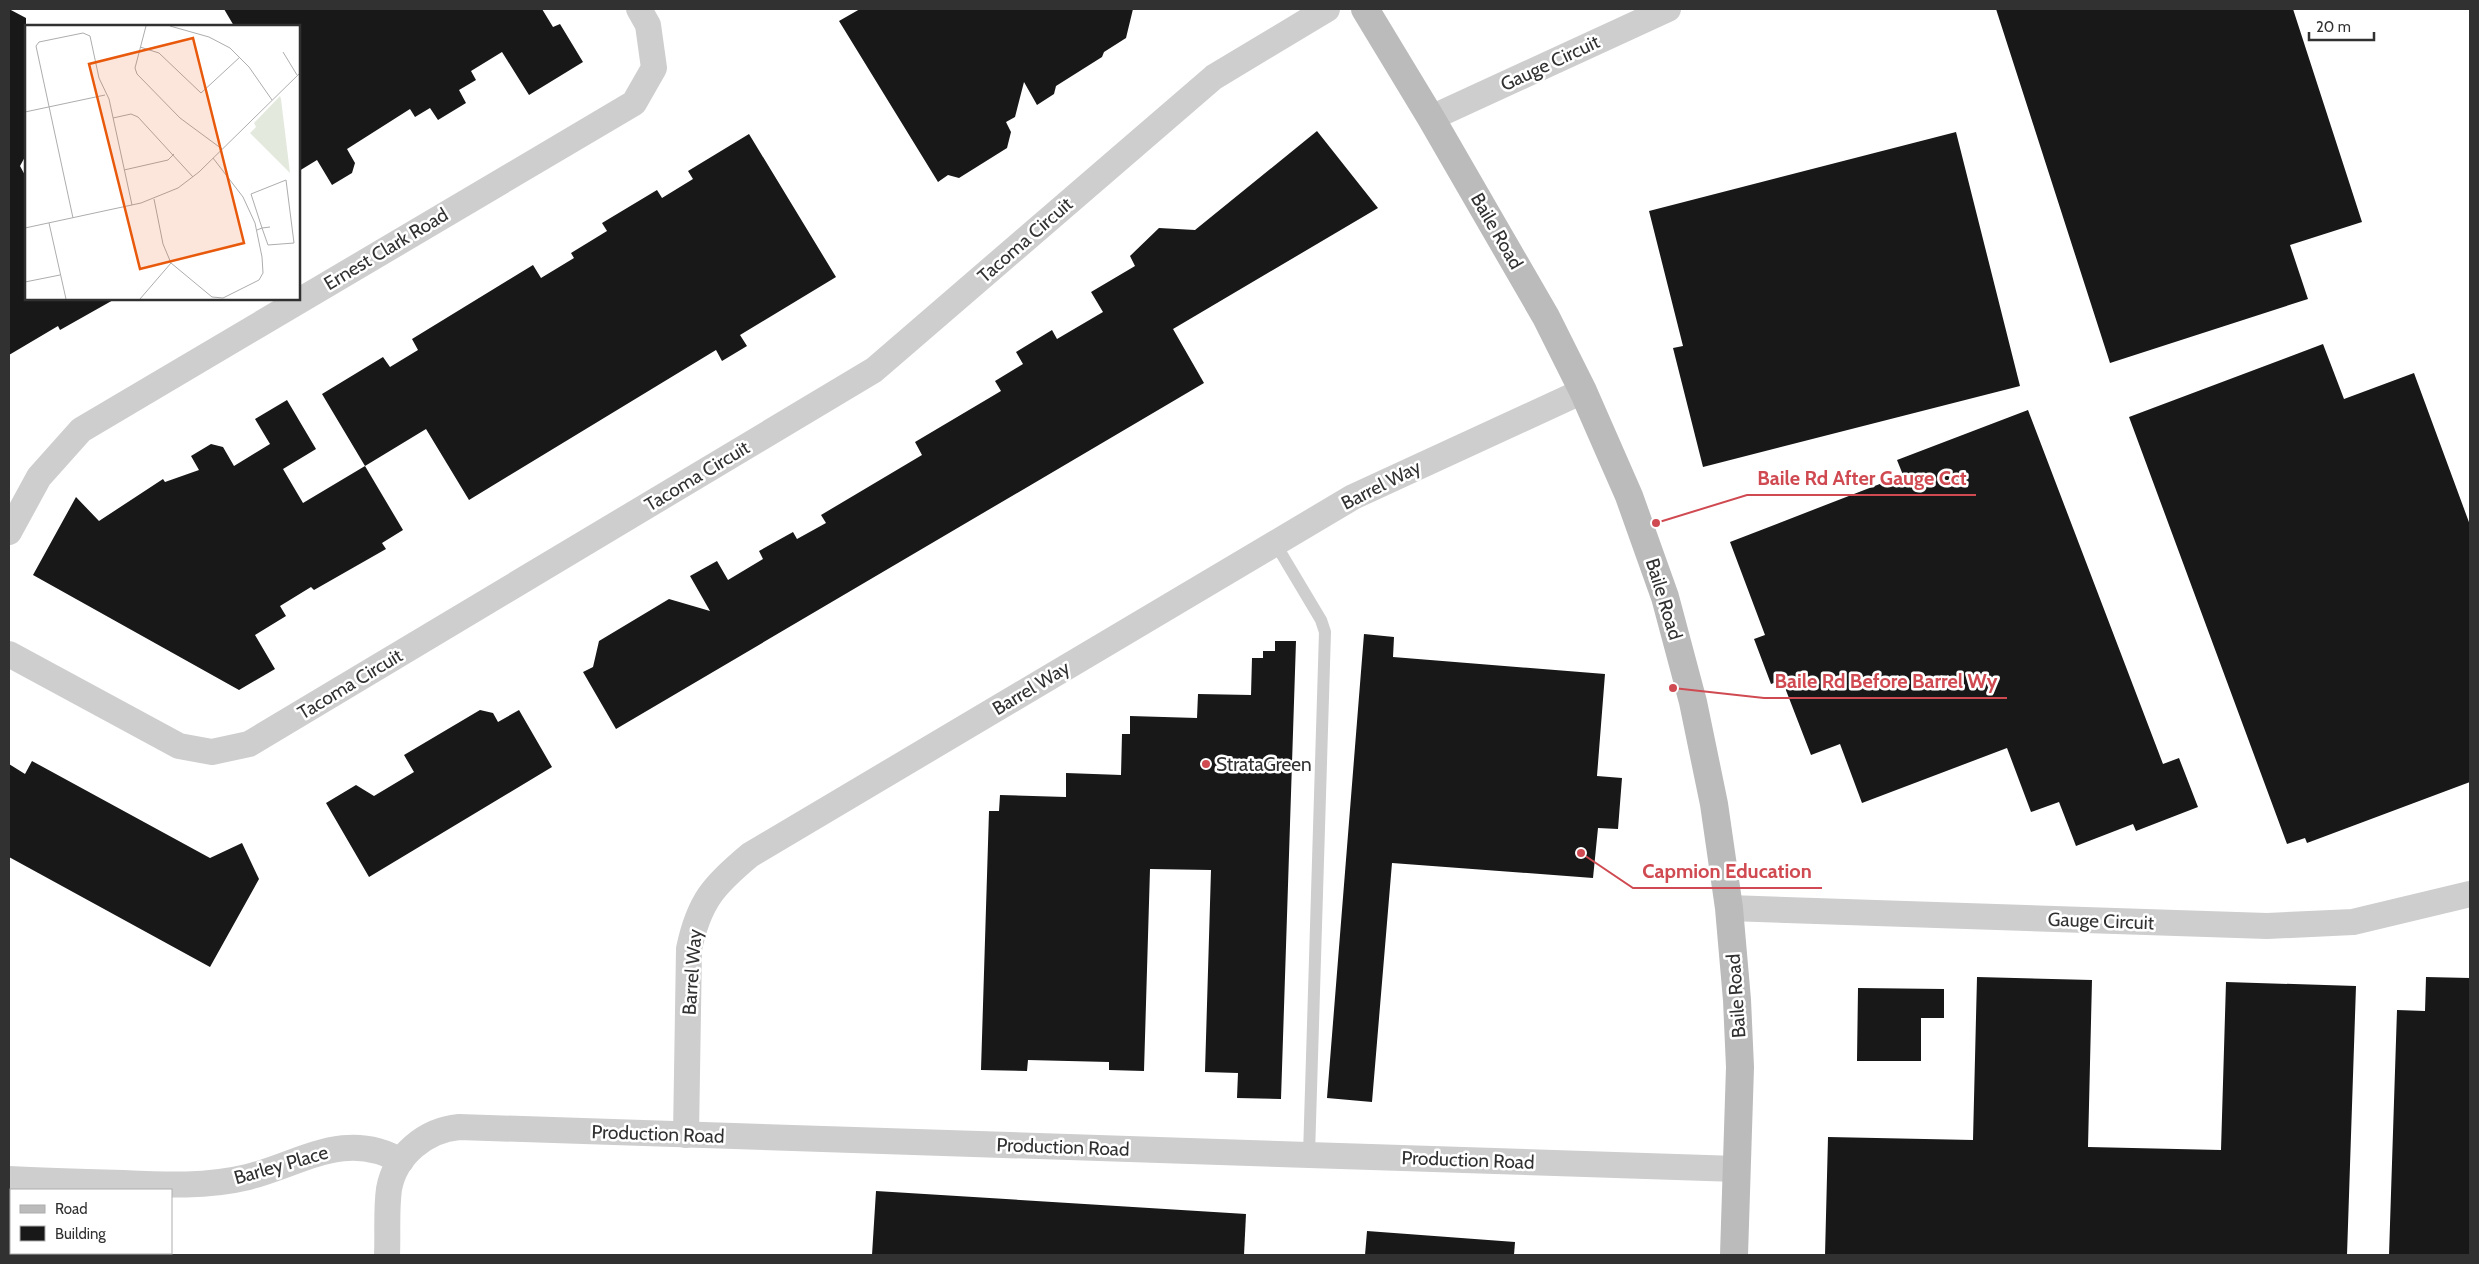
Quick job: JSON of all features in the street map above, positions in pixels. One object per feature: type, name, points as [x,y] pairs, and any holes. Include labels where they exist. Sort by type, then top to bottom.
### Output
[{"type":"street","name":"Ernest Clark Road","points":[[9,532],[38,477],[81,430],[634,103],[654,68],[648,25],[639,9]]},
{"type":"street","name":"Tacoma Circuit","points":[[9,654],[179,746],[212,752],[249,744],[874,370],[1214,77],[1328,9]]},
{"type":"street","name":"Baile Road","points":[[1364,9],[1431,118],[1546,317],[1583,391],[1629,496],[1665,598],[1693,702],[1714,804],[1729,908],[1737,1000],[1740,1066],[1734,1255]]},
{"type":"street","name":"Gauge Circuit","points":[[1431,118],[1668,9]]},
{"type":"street","name":"Barrel Way","points":[[686,1135],[689,948],[695,921],[705,901],[722,879],[750,855],[1353,497],[1583,391]]},
{"type":"street","name":"Gauge Circuit","points":[[1729,908],[2267,926],[2353,922],[2470,894]]},
{"type":"street","name":"Production Road","points":[[401,1161],[411,1149],[425,1138],[444,1129],[460,1126],[1737,1169]]},
{"type":"street","name":"Barley Place","points":[[9,1179],[197,1184],[248,1177],[332,1149],[361,1148],[387,1153],[401,1161]]},
{"type":"street","points":[[387,1255],[390,1188],[401,1161]]},
{"type":"lane","points":[[1275,544],[1321,620],[1325,632],[1309,1155]]},
{"type":"building","points":[[9,9],[26,18],[25,157],[20,166],[25,175],[25,300],[113,300],[60,330],[58,326],[9,355]]},
{"type":"building","points":[[224,9],[542,9],[553,27],[560,24],[583,62],[529,95],[502,52],[471,71],[476,80],[459,90],[466,103],[438,120],[430,108],[415,117],[410,109],[347,149],[355,163],[352,173],[332,185],[317,160],[300,170],[300,25],[233,25]]},
{"type":"building","points":[[860,9],[1133,9],[1126,38],[1104,52],[1102,57],[1056,86],[1054,94],[1037,105],[1024,82],[1015,117],[1006,122],[1011,132],[1007,148],[959,178],[948,175],[938,182],[839,21]]},
{"type":"building","points":[[1996,9],[2293,9],[2362,222],[2290,245],[2308,299],[2110,363]]},
{"type":"building","points":[[1317,131],[1378,208],[1173,329],[1204,383],[616,729],[583,672],[593,667],[599,641],[669,599],[710,611],[690,576],[717,561],[728,580],[763,559],[759,551],[793,532],[797,539],[826,523],[821,515],[922,455],[915,442],[1001,391],[995,381],[1023,364],[1016,352],[1052,330],[1057,339],[1103,312],[1091,292],[1135,266],[1130,256],[1159,228],[1195,230]]},
{"type":"building","points":[[1956,132],[2020,386],[1703,467],[1673,348],[1683,346],[1649,211]]},
{"type":"building","points":[[749,134],[836,277],[740,335],[747,346],[722,361],[716,350],[469,500],[426,429],[365,466],[322,394],[383,357],[390,367],[418,350],[412,339],[533,265],[541,278],[574,258],[571,253],[607,231],[602,223],[657,190],[662,198],[693,179],[688,171]]},
{"type":"building","points":[[2323,344],[2344,399],[2414,373],[2470,525],[2470,782],[2307,843],[2305,838],[2287,844],[2129,417]]},
{"type":"building","points":[[287,400],[316,449],[283,469],[303,503],[365,466],[403,530],[382,543],[386,549],[314,590],[311,587],[280,606],[286,616],[255,635],[275,669],[239,690],[33,575],[76,497],[99,521],[163,479],[165,482],[199,470],[191,456],[211,444],[223,447],[234,466],[270,444],[255,419]]},
{"type":"building","points":[[2028,410],[2163,764],[2179,758],[2198,807],[2136,831],[2133,824],[2076,846],[2059,802],[2031,812],[2007,748],[1862,803],[1840,744],[1811,755],[1782,680],[1771,684],[1754,639],[1765,635],[1730,542],[1903,475],[1897,460]]},
{"type":"building","points":[[1364,634],[1394,637],[1393,657],[1605,674],[1597,776],[1622,778],[1618,829],[1598,828],[1593,878],[1392,863],[1372,1102],[1327,1098]]},
{"type":"building","points":[[1275,641],[1296,641],[1281,1099],[1237,1098],[1238,1073],[1205,1072],[1211,870],[1150,869],[1144,1071],[1109,1070],[1109,1062],[1028,1060],[1027,1071],[981,1070],[989,811],[999,811],[1000,795],[1066,797],[1066,773],[1121,775],[1122,734],[1130,734],[1130,716],[1197,718],[1198,694],[1251,695],[1252,658],[1263,658],[1263,651],[1275,651]]},
{"type":"building","points":[[480,710],[493,713],[498,722],[519,710],[552,767],[369,877],[326,803],[356,785],[374,796],[414,772],[404,755]]},
{"type":"building","points":[[32,761],[210,858],[242,843],[259,879],[210,967],[9,857],[9,764],[25,774]]},
{"type":"building","points":[[1977,977],[2092,980],[2088,1147],[2221,1150],[2226,982],[2356,986],[2347,1255],[1825,1255],[1828,1137],[1973,1140]]},
{"type":"building","points":[[2426,977],[2470,978],[2470,1255],[2389,1255],[2397,1010],[2425,1011]]},
{"type":"building","points":[[1858,988],[1944,989],[1944,1018],[1921,1018],[1921,1061],[1857,1061]]},
{"type":"building","points":[[876,1191],[1246,1214],[1244,1255],[872,1255]]},
{"type":"building","points":[[1367,1231],[1515,1242],[1514,1255],[1365,1255]]},
{"type":"place","name":"Baile Rd After Gauge Cct","points":[[1656,523]]},
{"type":"place","name":"Baile Rd Before Barrel Wy","points":[[1673,688]]},
{"type":"place","name":"StrataGreen","points":[[1206,764]]},
{"type":"place","name":"Capmion Education","points":[[1581,853]]}]
